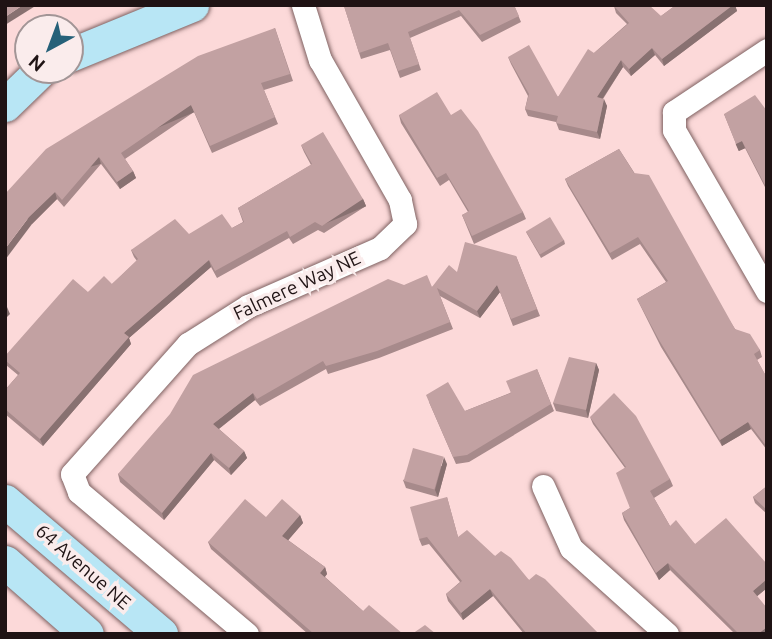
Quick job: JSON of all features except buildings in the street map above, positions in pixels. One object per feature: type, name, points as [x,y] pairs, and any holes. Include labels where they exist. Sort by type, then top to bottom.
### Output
[{"type":"main road","points":[[84,49],[192,5]]},
{"type":"main road","points":[[5,105],[27,84]]},
{"type":"main road","name":"64 Avenue NE","points":[[5,501],[161,634]]},
{"type":"main road","points":[[5,562],[87,634]]},
{"type":"street","name":"Falmere Way NE","points":[[247,634],[79,492],[72,474],[188,344],[248,306],[380,248],[405,224],[400,200],[320,60],[303,5]]},
{"type":"street","points":[[767,50],[674,112],[674,130],[767,290]]},
{"type":"street","points":[[543,486],[571,548],[667,634]]}]
